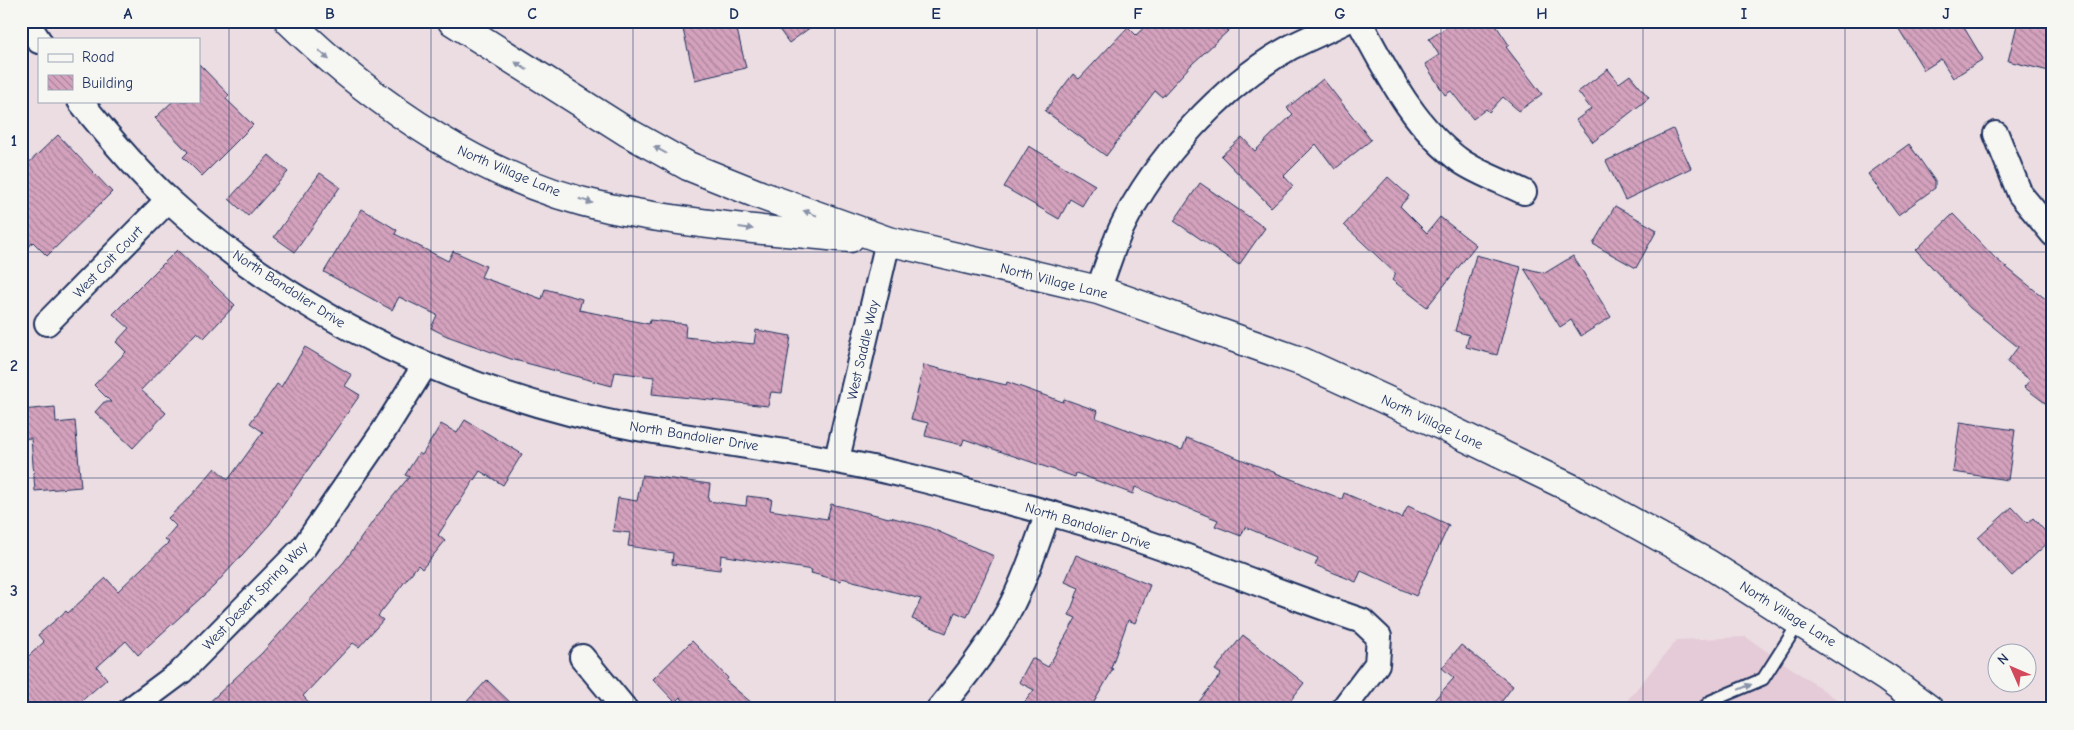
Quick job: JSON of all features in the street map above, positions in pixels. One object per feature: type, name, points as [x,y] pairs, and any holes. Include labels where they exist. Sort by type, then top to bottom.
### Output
[{"type":"street","points":[[26,21],[38,39]]},
{"type":"street","name":"North Village Lane","points":[[289,21],[326,57],[372,95],[436,137],[482,162],[543,188],[608,208],[758,230],[888,241]]},
{"type":"street","name":"North Village Lane","points":[[452,21],[611,122],[688,166],[760,195],[888,241],[1098,290],[1303,362],[1441,425],[1573,489],[1708,563],[1887,678],[1930,709]]},
{"type":"street","points":[[1098,290],[1122,229],[1148,182],[1190,130],[1235,85],[1290,48],[1346,21]]},
{"type":"street","points":[[1359,21],[1388,74],[1424,129],[1463,162],[1524,192]]},
{"type":"street","name":"North Bandolier Drive","points":[[81,102],[116,146],[168,200],[204,231],[266,276],[335,320],[425,364],[495,391],[563,411],[636,428],[837,459],[1048,513],[1143,541],[1362,621],[1379,637],[1378,664],[1343,709]]},
{"type":"street","points":[[1996,134],[2020,194],[2053,234]]},
{"type":"street","name":"West Colt Court","points":[[47,323],[168,200]]},
{"type":"street","name":"West Saddle Way","points":[[837,459],[888,241]]},
{"type":"street","name":"West Desert Spring Way","points":[[131,709],[182,671],[304,547],[383,432],[425,364]]},
{"type":"street","points":[[939,709],[973,668],[1007,613],[1024,577],[1048,513]]},
{"type":"street","points":[[582,657],[625,709]]},
{"type":"lane","points":[[1702,709],[1711,700],[1764,679],[1800,621]]},
{"type":"shaded area","points":[[1746,637],[1851,709],[1620,709],[1677,640]]},
{"type":"building","points":[[681,21],[735,21],[746,68],[695,80]]},
{"type":"building","points":[[773,21],[819,21],[789,43]]},
{"type":"building","points":[[1151,21],[1239,21],[1192,64],[1162,97],[1155,91],[1106,156],[1045,111],[1073,74],[1079,79],[1128,27],[1136,35]]},
{"type":"building","points":[[1456,21],[1493,21],[1509,45],[1506,47],[1542,94],[1519,111],[1503,97],[1489,112],[1486,109],[1473,119],[1451,91],[1445,95],[1425,64],[1439,55],[1429,39]]},
{"type":"building","points":[[1894,21],[1960,21],[1983,59],[1953,78],[1941,59],[1924,70]]},
{"type":"building","points":[[2018,21],[2053,21],[2053,72],[2008,61]]},
{"type":"building","points":[[200,65],[229,95],[226,99],[253,125],[202,176],[183,157],[188,152],[155,118],[172,102],[200,102]]},
{"type":"building","points":[[1608,69],[1619,83],[1630,75],[1649,98],[1593,142],[1576,120],[1591,109],[1578,92]]},
{"type":"building","points":[[1323,79],[1371,140],[1335,169],[1316,144],[1284,176],[1293,186],[1271,207],[1221,156],[1242,137],[1255,151],[1293,114],[1287,108]]},
{"type":"building","points":[[1673,129],[1691,168],[1625,200],[1606,161]]},
{"type":"building","points":[[58,135],[112,192],[47,256],[33,242],[21,253],[21,170]]},
{"type":"building","points":[[1909,144],[1935,181],[1935,188],[1898,215],[1868,174]]},
{"type":"building","points":[[1029,146],[1095,185],[1082,206],[1070,199],[1059,219],[1004,187]]},
{"type":"building","points":[[269,155],[288,172],[248,216],[229,199]]},
{"type":"building","points":[[320,173],[340,187],[295,252],[274,237]]},
{"type":"building","points":[[1388,177],[1409,196],[1400,206],[1427,233],[1440,217],[1476,245],[1427,307],[1392,280],[1396,274],[1344,225]]},
{"type":"building","points":[[1200,183],[1265,228],[1239,265],[1174,221]]},
{"type":"building","points":[[1615,206],[1657,230],[1636,268],[1593,244]]},
{"type":"building","points":[[362,209],[397,230],[395,234],[448,261],[453,251],[486,266],[481,277],[542,299],[545,289],[582,299],[579,310],[649,324],[650,320],[686,324],[685,337],[754,344],[756,330],[791,336],[782,393],[771,392],[768,406],[652,394],[654,377],[615,372],[612,386],[511,359],[447,336],[431,328],[437,315],[399,297],[392,310],[324,272]]},
{"type":"building","points":[[1953,214],[1996,259],[2053,305],[2053,409],[2024,387],[2030,380],[2007,362],[2018,347],[1970,308],[1916,250]]},
{"type":"building","points":[[177,250],[235,305],[204,338],[197,332],[141,390],[166,413],[133,448],[95,412],[104,402],[111,402],[94,385],[126,352],[116,342],[129,328],[113,314]]},
{"type":"building","points":[[1476,255],[1521,267],[1497,355],[1466,347],[1469,335],[1455,331]]},
{"type":"building","points":[[1573,256],[1611,317],[1581,336],[1571,320],[1560,327],[1524,268],[1545,273]]},
{"type":"building","points":[[305,347],[352,375],[345,386],[360,395],[270,524],[214,586],[138,655],[126,641],[97,667],[107,679],[72,709],[32,709],[21,697],[21,663],[44,642],[38,635],[66,611],[68,613],[106,578],[118,591],[169,542],[165,539],[176,526],[168,518],[192,495],[215,468],[228,480],[263,432],[250,423],[277,384],[281,387]]},
{"type":"building","points":[[924,365],[1006,385],[1007,382],[1063,402],[1064,399],[1098,411],[1096,418],[1182,450],[1187,438],[1342,499],[1344,493],[1402,518],[1408,506],[1449,525],[1416,596],[1361,571],[1356,582],[1315,565],[1318,558],[1245,527],[1241,536],[1215,526],[1218,520],[1135,487],[1133,494],[1076,473],[1075,477],[964,439],[962,445],[925,436],[928,423],[911,419]]},
{"type":"building","points":[[55,407],[56,423],[75,421],[81,487],[35,491],[31,438],[21,439],[21,410]]},
{"type":"building","points":[[465,420],[522,454],[503,485],[480,471],[438,535],[445,541],[422,569],[418,565],[378,616],[383,620],[359,647],[353,643],[303,696],[315,709],[202,709],[262,653],[344,562],[376,517],[409,477],[405,475],[419,453],[422,455],[441,424],[457,433]]},
{"type":"building","points":[[1960,422],[2015,430],[2008,480],[1953,472]]},
{"type":"building","points":[[642,475],[710,484],[708,501],[746,506],[747,496],[772,499],[770,510],[827,519],[831,504],[890,517],[928,527],[994,556],[967,617],[955,612],[946,633],[912,619],[921,599],[842,578],[841,581],[811,573],[812,570],[721,555],[720,570],[672,564],[673,553],[628,546],[630,533],[613,531],[618,498],[637,501]]},
{"type":"building","points":[[2012,507],[2027,523],[2033,518],[2052,539],[2012,576],[1978,538]]},
{"type":"building","points":[[1076,555],[1150,585],[1135,623],[1128,620],[1111,668],[1113,669],[1090,709],[1019,709],[1034,690],[1019,682],[1032,658],[1048,667],[1076,618],[1069,615],[1079,588],[1065,582]]},
{"type":"building","points":[[1243,635],[1304,683],[1284,709],[1193,709],[1221,674],[1215,670]]},
{"type":"building","points":[[692,641],[728,678],[726,681],[759,709],[691,709],[680,697],[675,702],[653,679]]},
{"type":"building","points":[[1461,645],[1513,686],[1496,709],[1426,709],[1454,678],[1442,668]]},
{"type":"building","points":[[487,680],[517,709],[460,709]]}]
